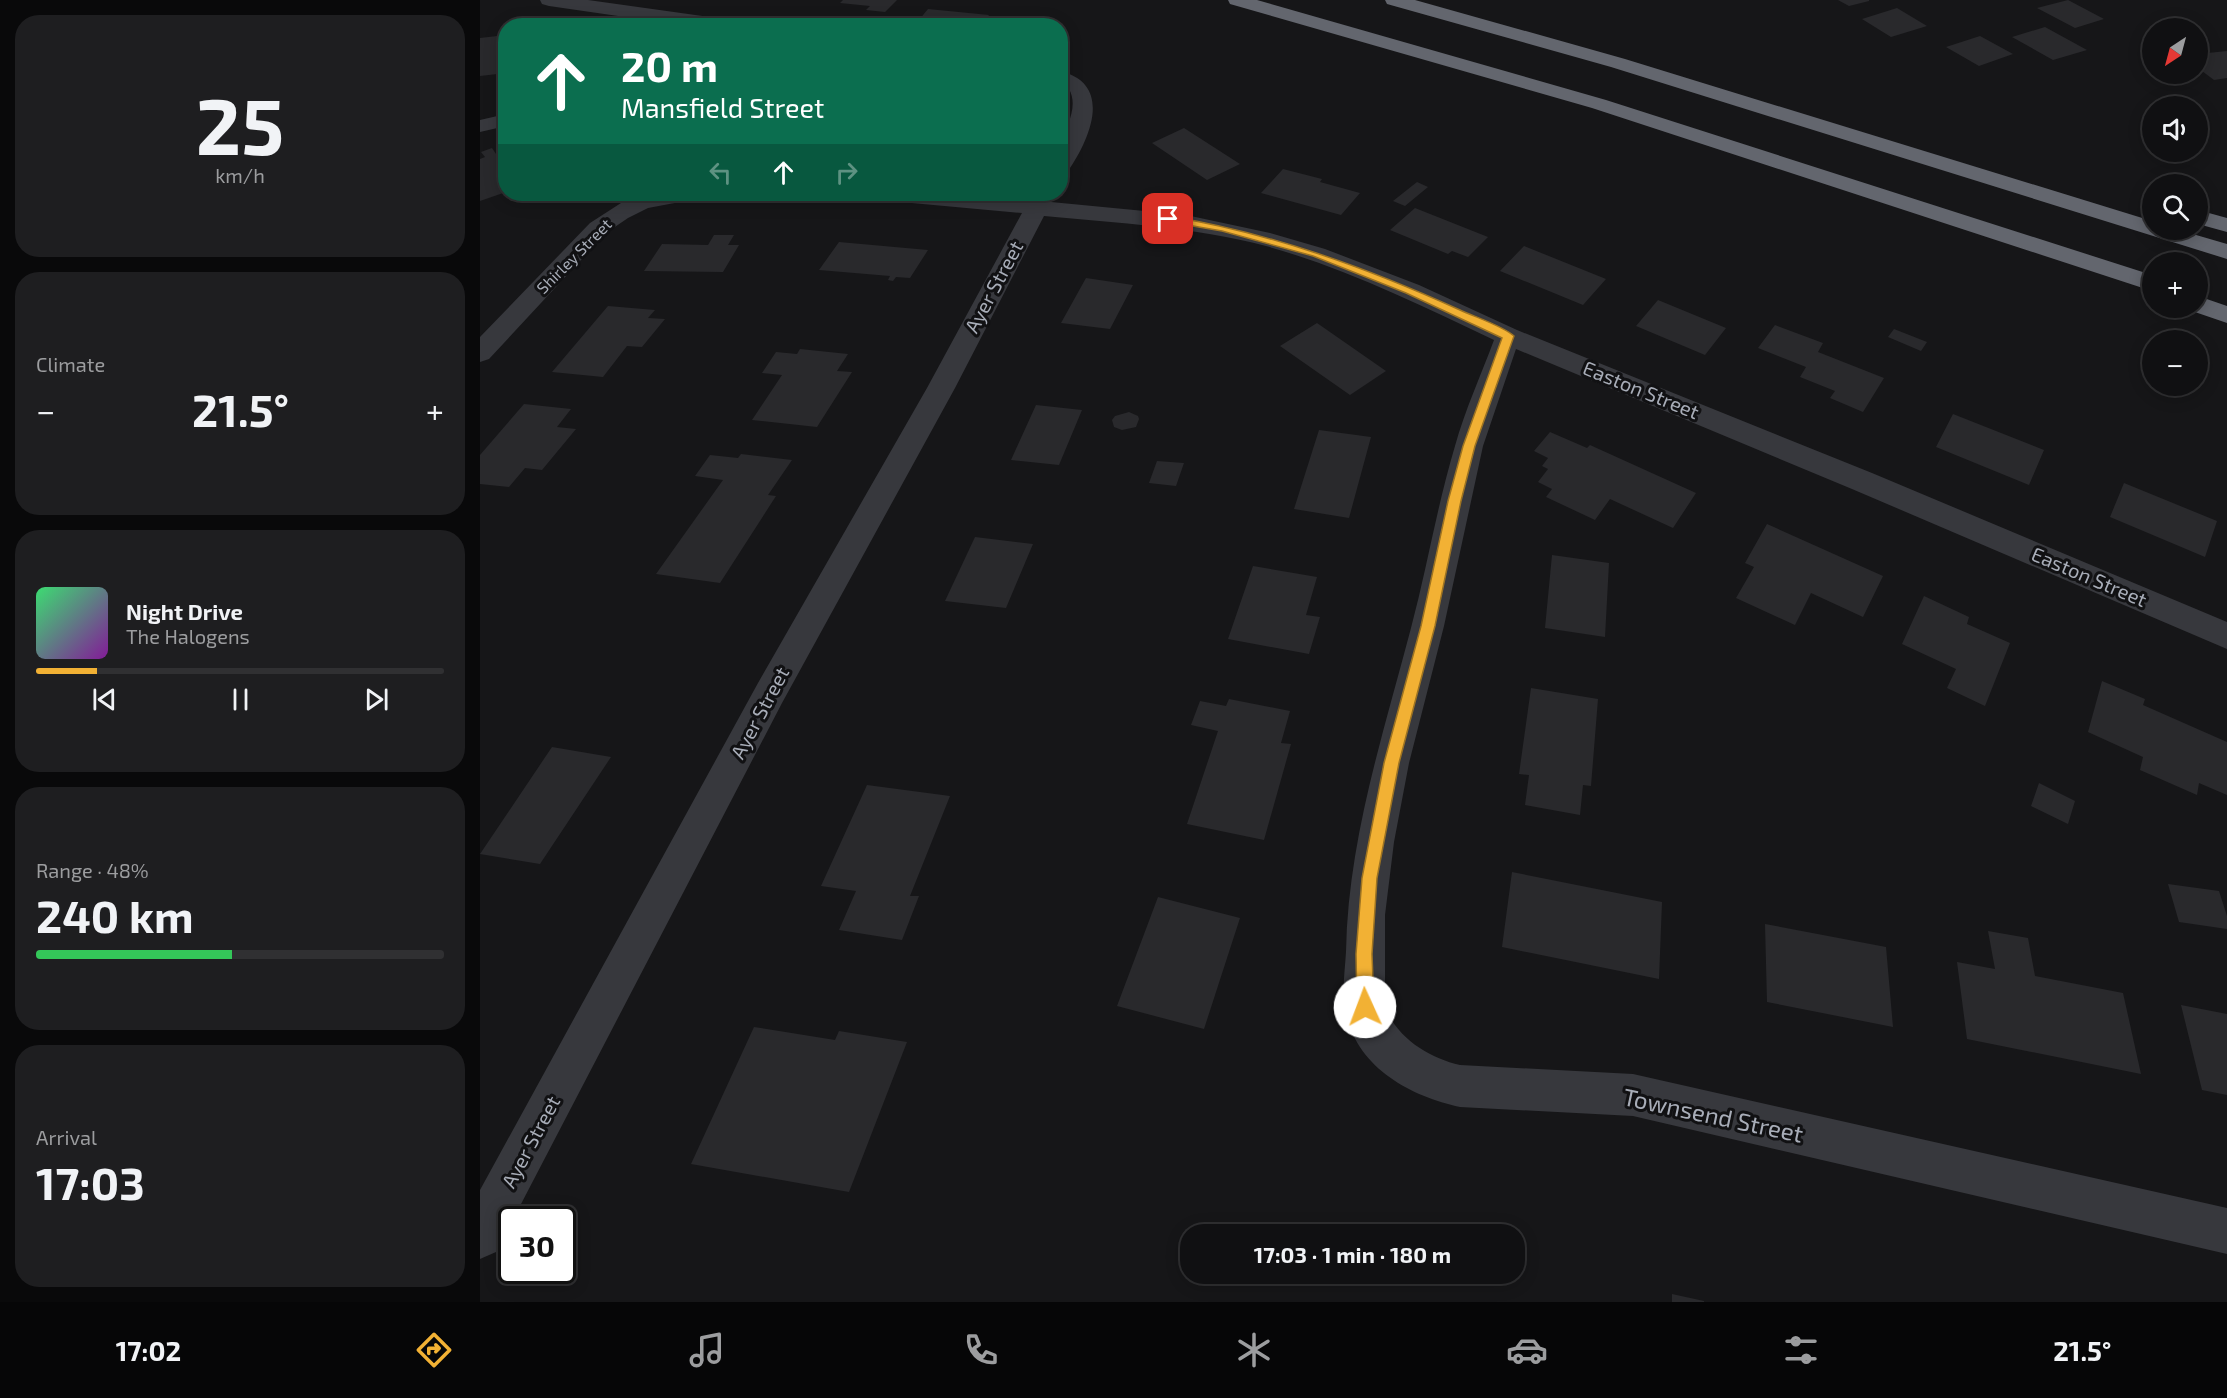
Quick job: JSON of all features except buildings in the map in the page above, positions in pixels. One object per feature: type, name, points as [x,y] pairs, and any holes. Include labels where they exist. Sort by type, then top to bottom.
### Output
[{"type":"highway","points":[[1237,0],[1609,107],[2083,260],[2142,281]]},
{"type":"highway","points":[[1394,0],[1828,126],[2142,225]]},
{"type":"highway","points":[[1828,126],[2099,189]]},
{"type":"highway","points":[[2208,220],[2227,225]]},
{"type":"highway","points":[[2189,240],[2227,252]]},
{"type":"highway","points":[[2208,301],[2227,308]]},
{"type":"highway","points":[[2208,308],[2227,315]]},
{"type":"street","points":[[549,0],[675,18]]},
{"type":"street","points":[[1068,81],[1078,86],[1083,98],[1079,126],[1068,154]]},
{"type":"street","points":[[480,126],[498,122]]},
{"type":"street","name":"Shirley Street","points":[[480,353],[598,228],[614,215],[645,201]]},
{"type":"street","name":"Ayer Street","points":[[480,1236],[764,704],[941,388],[1039,201]]},
{"type":"street","name":"Easton Street","points":[[1047,201],[1186,222],[1270,240],[1362,271],[1508,336],[1862,481],[2227,636]]},
{"type":"street","name":"Townsend Street","points":[[1508,336],[1469,446],[1428,626],[1391,763],[1378,831],[1366,915],[1365,1007],[1373,1030],[1388,1049],[1409,1066],[1432,1080],[1460,1086],[1633,1095],[2227,1231]]},
{"type":"route","points":[[1168,219],[1223,228],[1316,254],[1410,291],[1508,336],[1469,446],[1428,626],[1391,763],[1375,842],[1366,915],[1365,1007]]}]
